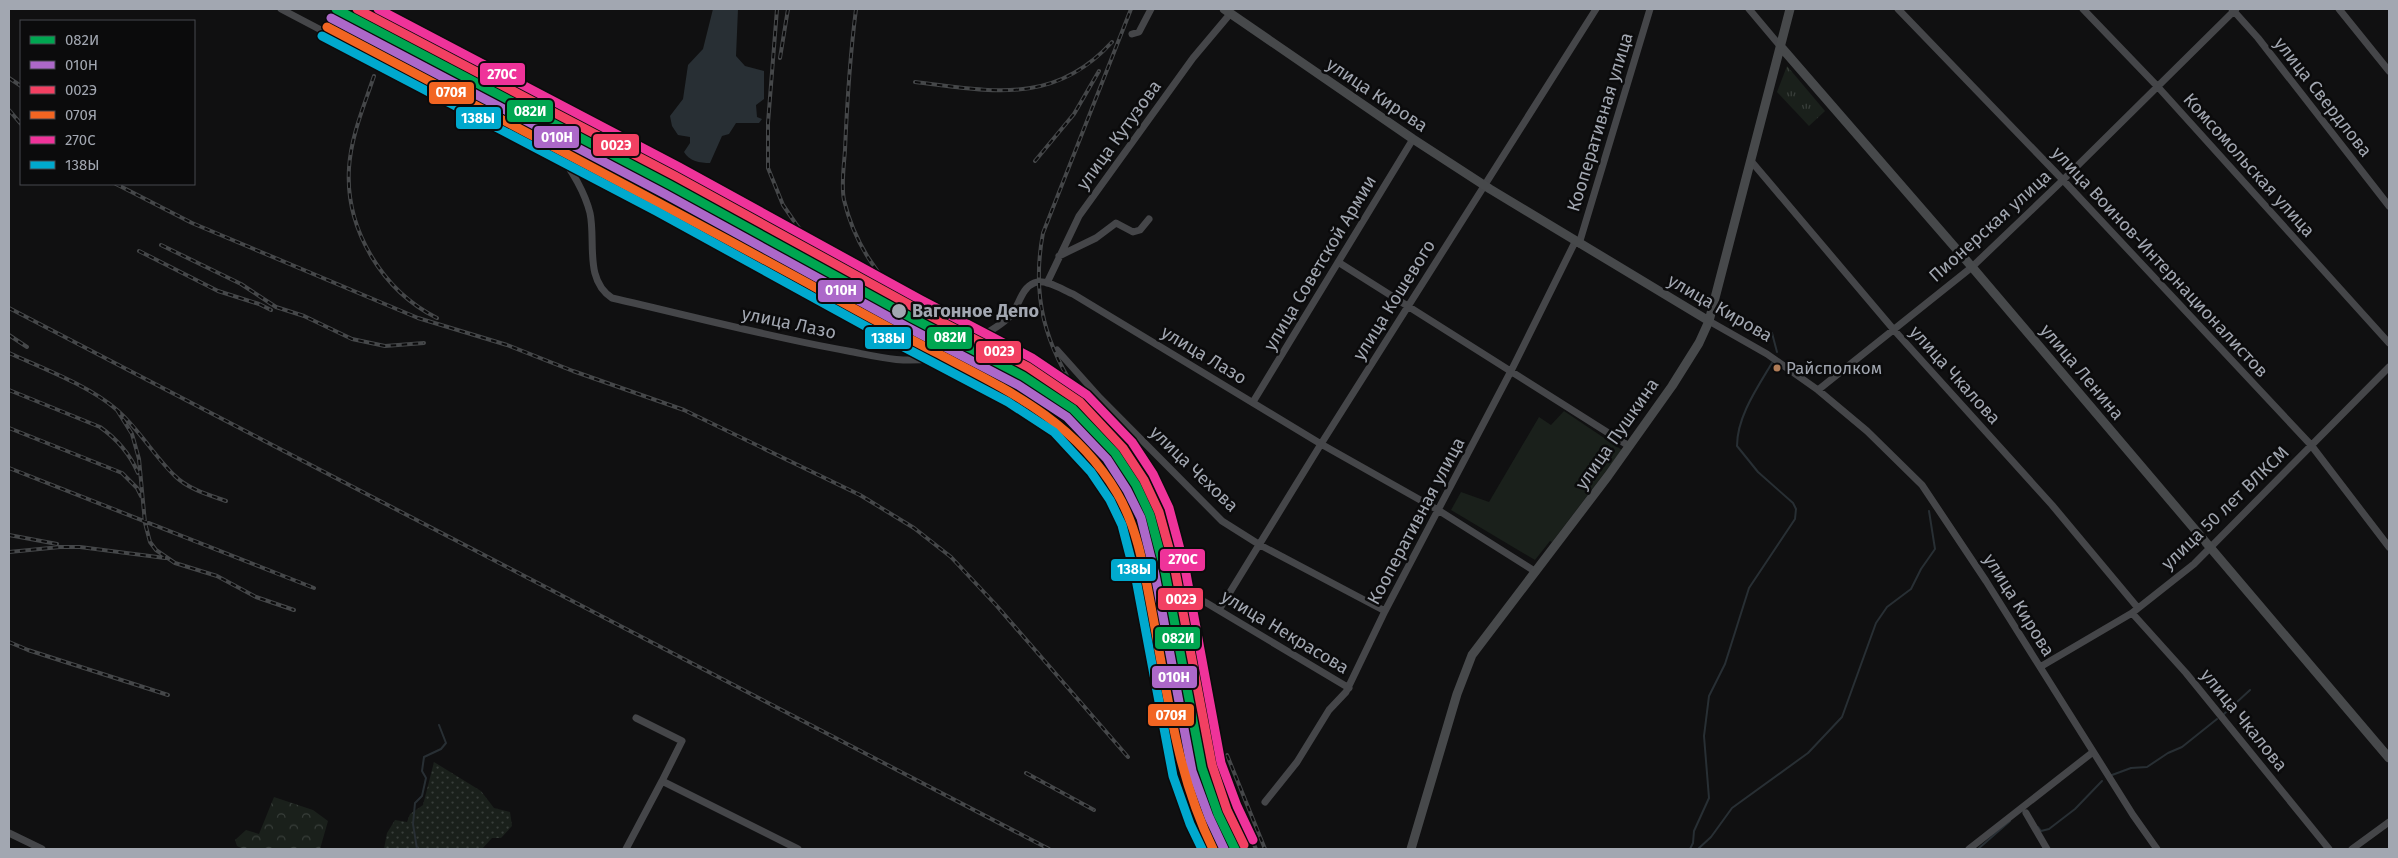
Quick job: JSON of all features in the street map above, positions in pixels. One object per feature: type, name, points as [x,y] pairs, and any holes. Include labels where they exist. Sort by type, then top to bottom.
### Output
[{"type":"main road","name":"улица Пушкина","points":[[1411,849],[1466,667],[1479,644],[1536,572],[1630,446],[1672,386],[1698,344],[1709,321],[1790,9]]},
{"type":"main road","name":"улица Кирова","points":[[1227,11],[1413,139],[1484,185],[1709,321]]},
{"type":"main road","name":"улица Ленина","points":[[1781,47],[1972,267],[2389,758]]},
{"type":"street","name":"улица Лазо","points":[[281,9],[559,155],[573,175],[587,203],[591,222],[595,278],[604,293],[612,298],[821,346],[890,358],[920,360],[946,353],[989,332],[1012,314],[1027,287],[1038,282],[1047,283],[1073,294],[1321,444],[1438,510],[1536,572]]},
{"type":"street","points":[[1132,34],[1139,32],[1151,9]]},
{"type":"street","name":"улица Кошевого","points":[[1219,610],[1321,444],[1596,9]]},
{"type":"street","name":"Кооперативная улица","points":[[1265,802],[1296,762],[1329,710],[1348,688],[1385,611],[1578,243],[1650,9]]},
{"type":"street","name":"улица Ленина","points":[[1749,9],[1781,47]]},
{"type":"street","name":"улица Воинов-Интернационалистов","points":[[1898,9],[2063,180],[2312,445],[2389,546]]},
{"type":"street","name":"Комсомольская улица","points":[[2083,9],[2158,87],[2389,343]]},
{"type":"street","points":[[2339,9],[2389,71]]},
{"type":"street","name":"Пионерская улица","points":[[1818,390],[1972,267],[2158,87],[2234,10]]},
{"type":"street","name":"улица Свердлова","points":[[2234,10],[2389,206]]},
{"type":"street","name":"улица Кутузова","points":[[1047,283],[1058,256],[1079,216],[1227,11]]},
{"type":"street","name":"улица Советской Армии","points":[[1253,402],[1413,139]]},
{"type":"street","name":"улица Чкалова","points":[[1751,161],[1894,330],[2052,505],[2329,849]]},
{"type":"street","points":[[1058,256],[1096,238],[1116,223],[1133,232],[1140,230],[1149,219]]},
{"type":"street","points":[[1338,262],[1630,446]]},
{"type":"street","name":"улица Кирова","points":[[1709,321],[1767,354],[1818,390],[1867,432],[1922,485],[2157,849]]},
{"type":"street","name":"улица Чехова","points":[[1057,350],[1100,398],[1222,520],[1260,545],[1385,611]]},
{"type":"street","name":"улица 50 лет ВЛКСМ","points":[[2040,667],[2135,610],[2210,548],[2389,367]]},
{"type":"street","name":"улица Некрасова","points":[[1206,602],[1348,688]]},
{"type":"street","points":[[626,849],[682,741],[636,718]]},
{"type":"street","points":[[1970,849],[2093,752]]},
{"type":"street","points":[[662,781],[798,849]]},
{"type":"street","points":[[2026,812],[2047,849]]},
{"type":"street","points":[[2352,849],[2389,822]]},
{"type":"street","points":[[9,833],[42,849]]},
{"type":"green space","points":[[1787,66],[1825,111],[1809,126],[1777,92]]},
{"type":"green space","points":[[1564,411],[1622,450],[1552,542],[1550,541],[1535,560],[1451,510],[1461,492],[1489,502],[1539,417],[1551,425]]},
{"type":"green space","points":[[434,762],[481,791],[494,808],[510,812],[512,826],[501,838],[492,838],[482,849],[384,849],[387,833],[395,820],[407,822],[410,814],[423,805]]},
{"type":"green space","points":[[274,797],[313,810],[328,821],[320,849],[243,849],[237,846],[235,840],[246,830],[259,834]]},
{"type":"shaded area","points":[[713,9],[738,9],[736,56],[745,66],[764,71],[764,99],[756,105],[757,117],[762,119],[759,123],[736,123],[729,134],[722,136],[710,163],[706,163],[695,161],[686,155],[684,152],[690,143],[690,137],[678,135],[672,126],[670,116],[683,99],[688,65],[703,49]]},
{"type":"waterway","points":[[1772,333],[1777,352]]},
{"type":"waterway","points":[[1690,849],[1693,843],[1694,831],[1709,798],[1704,736],[1709,696],[1725,664],[1749,588],[1795,519],[1796,509],[1793,503],[1758,472],[1737,446],[1740,424],[1744,414],[1772,363]]},
{"type":"waterway","points":[[1698,849],[1711,837],[1732,808],[1808,753],[1842,717],[1876,623],[1887,607],[1911,589],[1921,569],[1935,549],[1929,511]]},
{"type":"waterway","points":[[2224,714],[2250,690]]},
{"type":"waterway","points":[[2112,775],[2131,768],[2147,767],[2168,753],[2182,747],[2217,719]]},
{"type":"waterway","points":[[417,849],[413,824],[415,803],[422,796],[426,778],[422,771],[424,757],[441,749],[446,743],[439,725]]},
{"type":"waterway","points":[[2038,827],[2041,831],[2049,829],[2075,809],[2102,781]]},
{"type":"waterway","points":[[1978,849],[2010,821]]},
{"type":"railway","points":[[777,9],[768,123],[768,168],[783,205],[808,240],[844,272],[970,341],[1049,381],[1065,392],[1116,439],[1136,466],[1151,492],[1170,548],[1207,747],[1218,792],[1244,849]]},
{"type":"railway","points":[[780,58],[788,9]]},
{"type":"railway","points":[[856,9],[848,97],[843,182],[844,200],[853,229],[867,256],[886,281],[909,301]]},
{"type":"railway","points":[[1082,400],[1059,360],[1044,320],[1040,300],[1040,256],[1043,233],[1131,9]]},
{"type":"railway","points":[[915,82],[995,90],[1020,89],[1044,85],[1067,77],[1090,62],[1112,42]]},
{"type":"railway","points":[[1035,161],[1074,114],[1099,71]]},
{"type":"railway","points":[[374,76],[358,121],[350,156],[349,191],[353,214],[371,256],[384,275],[400,292],[437,318]]},
{"type":"railway","points":[[9,78],[20,85]]},
{"type":"railway","points":[[9,110],[20,123]]},
{"type":"railway","points":[[118,185],[192,223],[418,318],[507,345],[573,371],[684,410],[860,495],[914,528],[951,557],[996,605],[1128,757]]},
{"type":"railway","points":[[161,245],[241,284],[276,307],[304,316],[352,339],[385,346],[424,343]]},
{"type":"railway","points":[[139,251],[218,291],[259,304],[271,310]]},
{"type":"railway","points":[[9,308],[1049,849]]},
{"type":"railway","points":[[9,335],[27,347]]},
{"type":"railway","points":[[9,353],[65,378],[106,401],[125,417],[180,481],[199,491],[226,501]]},
{"type":"railway","points":[[9,390],[100,427],[122,447],[138,473]]},
{"type":"railway","points":[[117,410],[132,434],[139,459],[145,523],[150,542],[156,550],[175,563],[217,576],[256,597],[294,610]]},
{"type":"railway","points":[[9,428],[122,473],[137,488],[141,496]]},
{"type":"railway","points":[[9,468],[314,588]]},
{"type":"railway","points":[[9,535],[57,544]]},
{"type":"railway","points":[[9,552],[80,547],[165,558]]},
{"type":"railway","points":[[9,642],[28,650],[168,695]]},
{"type":"railway","points":[[1227,755],[1265,849]]},
{"type":"railway","points":[[1222,756],[1243,820],[1256,849]]},
{"type":"railway","points":[[1026,773],[1094,810]]},
{"type":"transit line","name":"082И","points":[[336,9],[670,185],[912,318],[1023,376],[1073,409],[1115,453],[1136,485],[1150,515],[1165,572],[1202,768],[1218,814],[1235,849]]},
{"type":"transit line","name":"002Э","points":[[357,9],[675,176],[917,309],[1028,367],[1080,402],[1123,448],[1144,480],[1159,512],[1175,570],[1212,765],[1227,810],[1244,845]]},
{"type":"transit line","name":"270С","points":[[378,9],[679,167],[921,300],[1032,358],[1087,395],[1132,442],[1153,474],[1169,508],[1185,568],[1221,763],[1237,806],[1253,840]]},
{"type":"transit line","name":"010Н","points":[[331,18],[665,194],[907,327],[1018,385],[1067,417],[1107,459],[1127,490],[1141,518],[1155,574],[1192,771],[1209,817],[1224,849]]},
{"type":"transit line","name":"070Я","points":[[327,27],[988,380],[1037,409],[1060,426],[1100,468],[1117,493],[1131,522],[1144,570],[1169,706],[1182,764],[1201,821],[1213,849]]},
{"type":"transit line","name":"138Ы","points":[[322,36],[656,211],[1008,402],[1054,432],[1091,472],[1110,500],[1122,525],[1136,579],[1173,776],[1190,824],[1202,849]]},
{"type":"place","name":"Вагонное Депо","points":[[899,311]]},
{"type":"place","name":"Райсполком","points":[[1777,368]]}]
